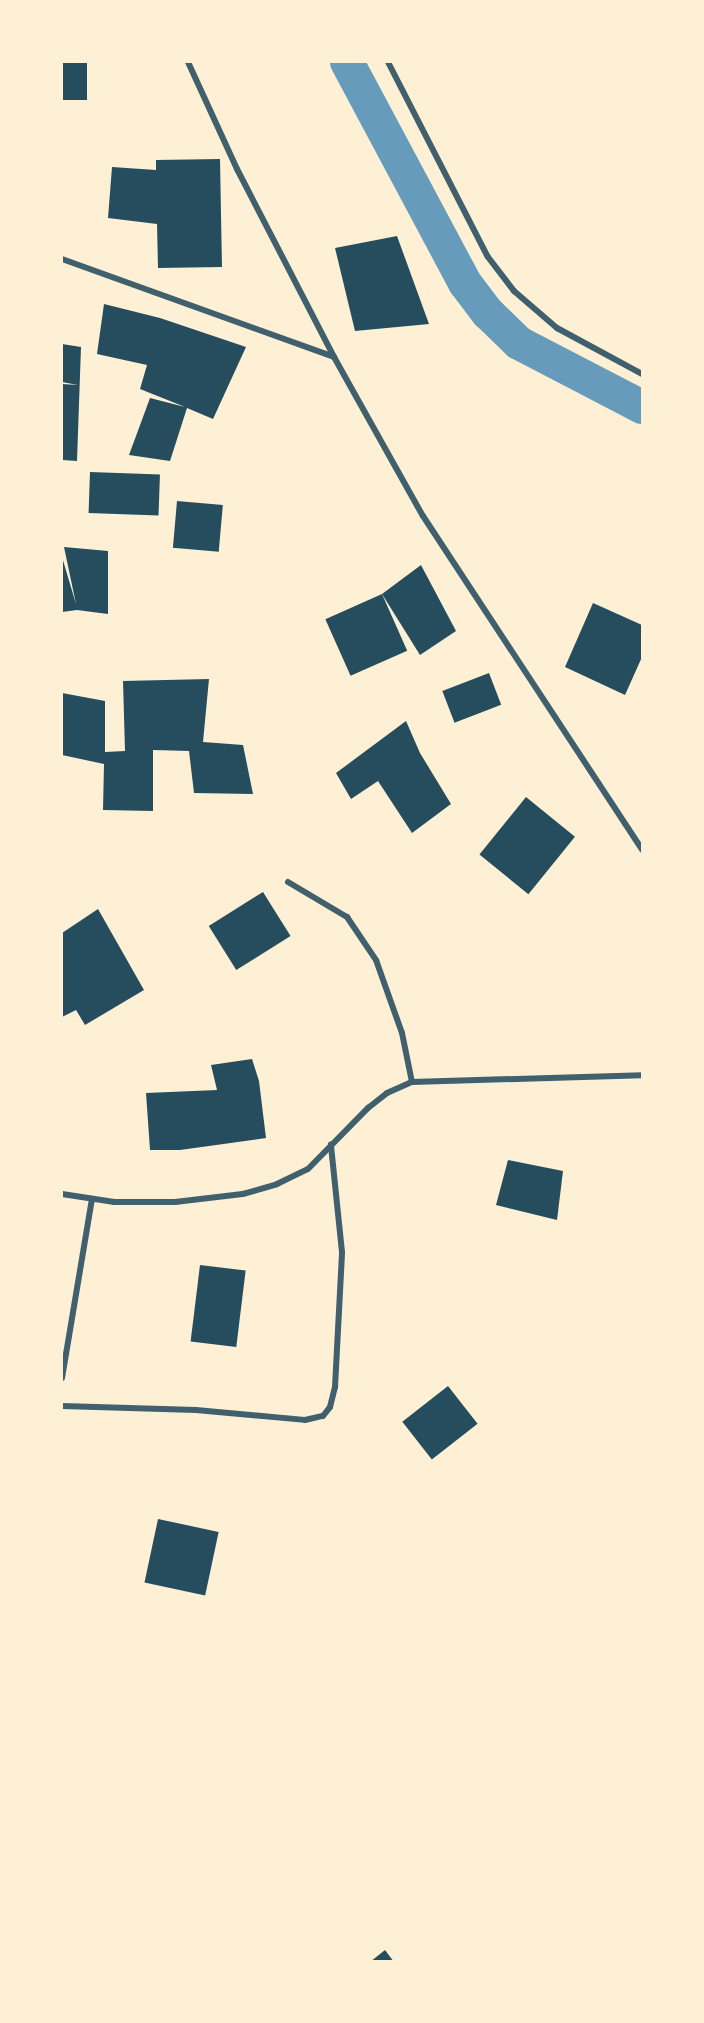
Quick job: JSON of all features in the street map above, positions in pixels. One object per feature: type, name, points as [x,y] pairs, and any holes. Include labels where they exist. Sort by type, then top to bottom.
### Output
[{"type":"street","points":[[188,62],[237,169],[334,357],[423,516],[642,850]]},
{"type":"street","points":[[388,62],[488,256],[514,291],[556,328],[642,374]]},
{"type":"street","points":[[62,259],[334,357]]},
{"type":"street","points":[[288,882],[347,917],[376,960],[402,1033],[412,1082]]},
{"type":"street","points":[[62,1194],[114,1202],[175,1202],[243,1194],[277,1184],[308,1169],[368,1108],[387,1094],[412,1082],[642,1075]]},
{"type":"street","points":[[62,1406],[196,1410],[305,1420],[323,1416],[330,1407],[335,1387],[342,1252],[331,1145]]},
{"type":"street","points":[[62,1378],[92,1199]]},
{"type":"building","points":[[62,62],[87,62],[87,100],[62,100]]},
{"type":"building","points":[[220,159],[222,267],[158,268],[157,224],[108,218],[112,167],[156,170],[156,160]]},
{"type":"building","points":[[397,236],[429,324],[355,331],[335,248]]},
{"type":"building","points":[[104,304],[160,318],[246,347],[213,419],[187,408],[170,461],[129,455],[150,398],[185,407],[140,389],[147,365],[97,354]]},
{"type":"building","points":[[62,344],[81,347],[77,461],[62,460],[62,384],[78,385],[62,382]]},
{"type":"building","points":[[90,472],[160,474],[159,515],[89,513]]},
{"type":"building","points":[[177,501],[223,505],[219,552],[173,548]]},
{"type":"building","points":[[64,547],[108,551],[108,614],[77,610],[62,612],[62,557],[76,604]]},
{"type":"building","points":[[421,565],[456,631],[420,655],[382,594]]},
{"type":"building","points":[[382,594],[407,651],[351,676],[325,619]]},
{"type":"building","points":[[593,603],[642,625],[642,657],[625,695],[565,667]]},
{"type":"building","points":[[489,673],[501,705],[455,723],[442,691]]},
{"type":"building","points":[[209,679],[203,742],[243,745],[253,794],[194,793],[189,751],[153,750],[153,811],[103,810],[104,764],[62,755],[62,693],[105,701],[105,752],[125,751],[123,681]]},
{"type":"building","points":[[406,721],[420,753],[451,804],[412,833],[378,781],[351,799],[336,773]]},
{"type":"building","points":[[526,797],[575,837],[528,894],[479,855]]},
{"type":"building","points":[[263,892],[291,936],[236,970],[209,926]]},
{"type":"building","points":[[98,909],[144,990],[85,1025],[76,1010],[62,1017],[62,933]]},
{"type":"building","points":[[252,1059],[259,1081],[266,1138],[180,1150],[150,1150],[146,1093],[217,1090],[211,1065]]},
{"type":"building","points":[[508,1160],[563,1171],[557,1220],[496,1205]]},
{"type":"building","points":[[200,1265],[246,1271],[236,1347],[191,1341]]},
{"type":"building","points":[[448,1386],[478,1424],[432,1460],[402,1422]]},
{"type":"building","points":[[158,1519],[219,1532],[205,1595],[144,1583]]},
{"type":"building","points":[[385,1950],[394,1962],[370,1962]]},
{"type":"waterway","points":[[347,62],[465,283],[488,313],[519,343],[642,407]]}]
